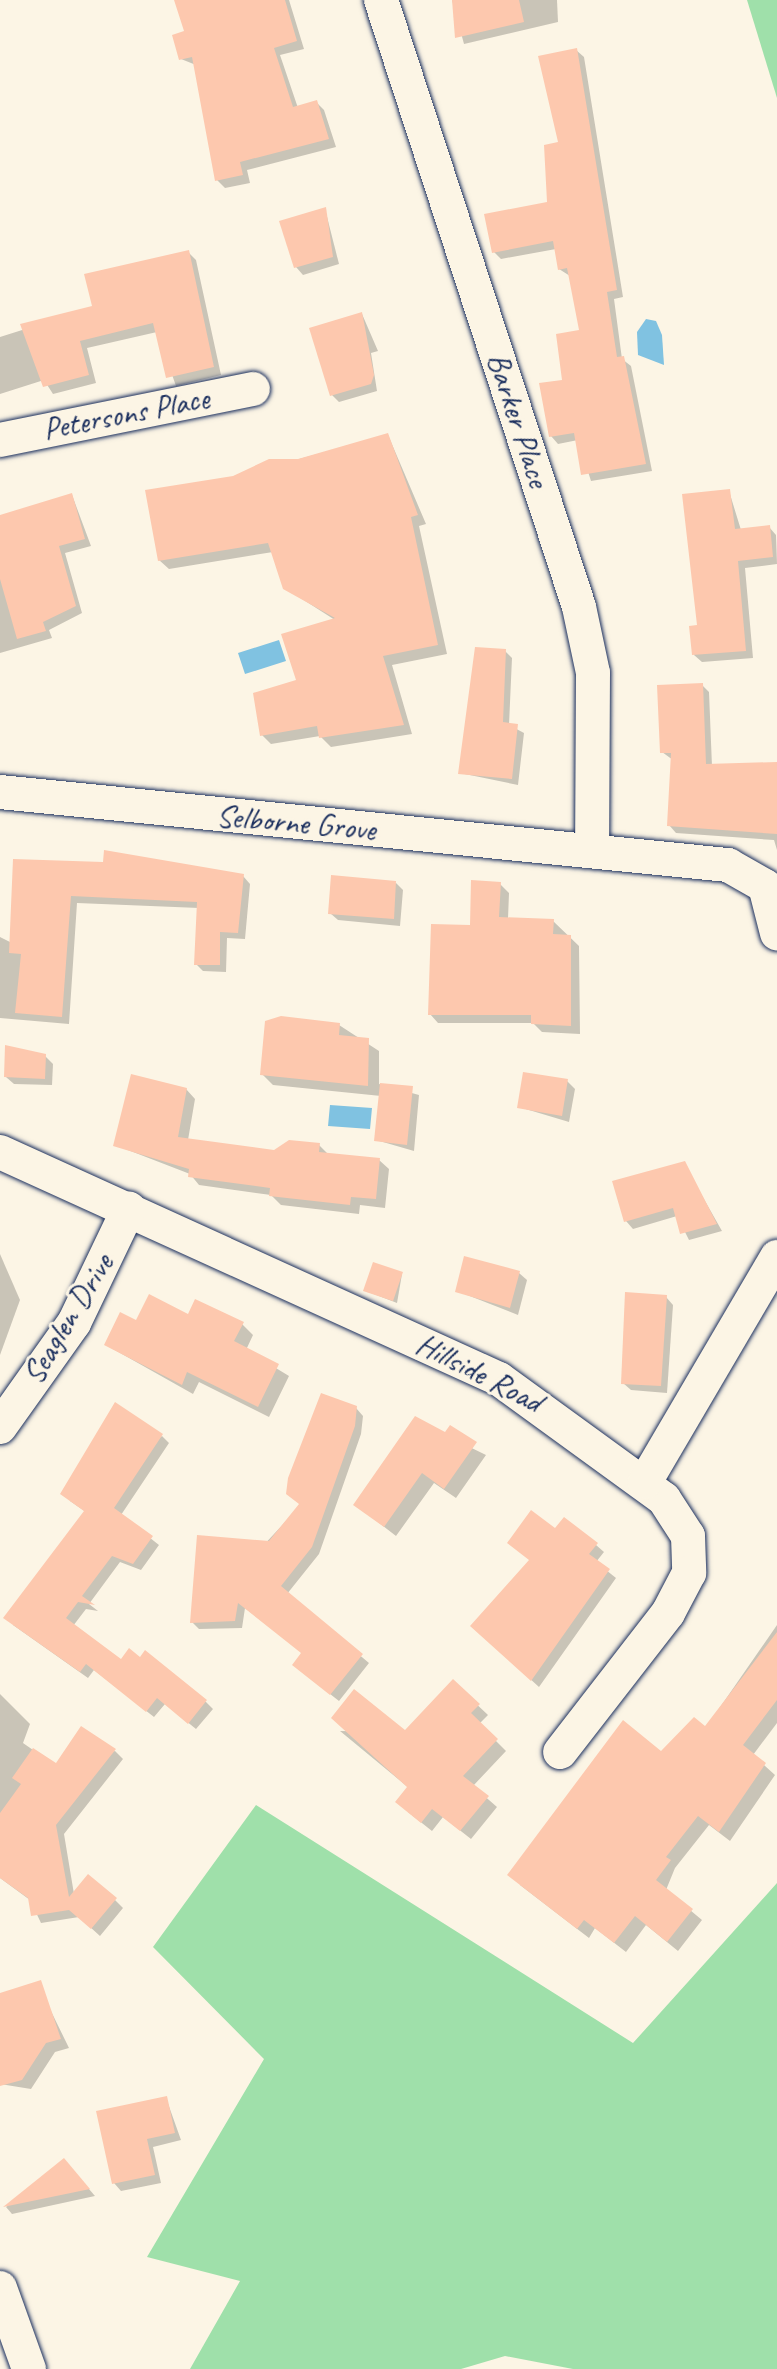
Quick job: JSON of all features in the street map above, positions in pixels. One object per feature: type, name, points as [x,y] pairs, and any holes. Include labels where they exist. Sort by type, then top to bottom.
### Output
[{"type":"street","name":"Barker Place","points":[[381,0],[579,607],[593,673],[592,850]]},
{"type":"street","name":"Petersons Place","points":[[0,440],[253,389]]},
{"type":"street","name":"Selborne Grove","points":[[0,792],[592,850],[747,871],[765,886],[777,933]]},
{"type":"street","name":"Hillside Road","points":[[0,1152],[129,1208],[499,1379],[645,1482],[688,1536],[689,1573],[668,1613],[560,1752]]},
{"type":"street","name":"Seaglen Drive","points":[[0,1427],[74,1323],[129,1208]]},
{"type":"street","points":[[645,1482],[777,1257]]},
{"type":"street","points":[[0,2288],[29,2369]]},
{"type":"green space","points":[[747,0],[777,0],[777,98]]},
{"type":"green space","points":[[256,1805],[633,2043],[777,1883],[777,2369],[573,2369],[505,2356],[461,2369],[190,2369],[240,2281],[147,2257],[264,2059],[153,1947]]},
{"type":"water","points":[[646,319],[656,321],[662,335],[664,365],[638,355],[637,332]]},
{"type":"water","points":[[279,640],[286,661],[245,674],[238,653]]},
{"type":"water","points":[[330,1105],[372,1108],[370,1129],[328,1126]]},
{"type":"building","points":[[174,0],[285,0],[297,41],[274,48],[293,107],[317,100],[329,139],[240,162],[243,175],[215,181],[192,57],[179,60],[172,35],[184,31]]},
{"type":"building","points":[[452,0],[519,0],[524,22],[455,38]]},
{"type":"building","points":[[577,48],[617,290],[607,292],[617,357],[624,356],[646,464],[581,475],[574,433],[549,437],[539,383],[562,380],[556,334],[579,330],[567,268],[558,270],[553,241],[492,253],[484,214],[547,202],[544,145],[558,142],[538,56]]},
{"type":"building","points":[[326,207],[333,257],[294,268],[279,221]]},
{"type":"building","points":[[189,250],[214,367],[166,378],[153,323],[80,341],[89,375],[43,387],[20,324],[92,306],[84,274]]},
{"type":"building","points":[[362,312],[374,375],[371,384],[330,396],[309,328]]},
{"type":"building","points":[[388,433],[418,515],[411,517],[438,645],[383,656],[404,725],[319,738],[317,726],[260,736],[253,693],[296,680],[281,634],[335,618],[283,589],[268,543],[158,561],[145,490],[233,476],[269,459],[298,459]]},
{"type":"building","points":[[730,489],[735,529],[770,525],[773,557],[738,561],[746,651],[692,655],[689,626],[697,625],[682,494]]},
{"type":"building","points":[[72,493],[85,539],[59,546],[76,606],[43,622],[46,631],[17,639],[0,579],[0,515]]},
{"type":"building","points":[[475,647],[506,649],[503,722],[518,724],[512,779],[458,774]]},
{"type":"building","points":[[703,683],[706,764],[777,762],[777,834],[667,826],[671,753],[660,753],[657,685]]},
{"type":"building","points":[[104,850],[244,874],[238,933],[220,932],[220,965],[194,965],[197,902],[71,896],[62,1017],[15,1013],[21,954],[9,953],[13,859],[103,862]]},
{"type":"building","points":[[331,875],[396,881],[394,919],[328,914]]},
{"type":"building","points":[[471,880],[501,882],[499,917],[554,919],[553,934],[571,935],[571,1026],[531,1024],[531,1015],[428,1015],[431,924],[470,925]]},
{"type":"building","points":[[281,1016],[340,1023],[339,1035],[369,1038],[368,1086],[260,1075],[265,1021]]},
{"type":"building","points":[[5,1045],[46,1054],[45,1079],[4,1077]]},
{"type":"building","points":[[523,1072],[568,1079],[562,1116],[517,1108]]},
{"type":"building","points":[[131,1074],[187,1088],[178,1137],[274,1150],[289,1140],[320,1143],[319,1152],[380,1158],[376,1199],[351,1197],[350,1205],[269,1196],[270,1188],[188,1177],[189,1169],[113,1146]]},
{"type":"building","points":[[380,1083],[413,1086],[407,1145],[374,1141]]},
{"type":"building","points":[[685,1161],[717,1224],[680,1234],[673,1208],[624,1222],[612,1181]]},
{"type":"building","points":[[464,1256],[520,1271],[510,1308],[455,1292]]},
{"type":"building","points":[[373,1262],[403,1272],[393,1301],[363,1291]]},
{"type":"building","points":[[625,1292],[667,1295],[661,1386],[621,1384]]},
{"type":"building","points":[[149,1294],[188,1314],[195,1299],[244,1322],[234,1341],[279,1364],[258,1407],[187,1372],[182,1385],[104,1345],[120,1312],[136,1320]]},
{"type":"building","points":[[321,1393],[357,1406],[355,1426],[312,1547],[281,1586],[363,1654],[330,1695],[292,1665],[301,1653],[238,1603],[235,1621],[190,1623],[197,1535],[269,1541],[299,1504],[286,1494],[288,1478]]},
{"type":"building","points":[[115,1402],[163,1434],[114,1508],[153,1536],[133,1564],[112,1556],[82,1596],[95,1605],[78,1602],[66,1618],[121,1659],[129,1648],[140,1657],[145,1650],[207,1700],[188,1724],[157,1698],[146,1712],[86,1664],[80,1672],[3,1618],[84,1511],[60,1494]]},
{"type":"building","points":[[415,1416],[445,1432],[450,1425],[477,1442],[444,1489],[422,1473],[384,1527],[353,1505]]},
{"type":"building","points":[[531,1510],[555,1528],[564,1517],[598,1543],[589,1554],[610,1569],[531,1681],[470,1626],[529,1560],[507,1543]]},
{"type":"building","points":[[777,1632],[777,1700],[743,1745],[766,1763],[719,1832],[698,1816],[666,1857],[671,1860],[656,1880],[693,1909],[667,1942],[635,1916],[614,1943],[584,1920],[577,1929],[507,1875],[623,1720],[661,1751],[694,1717],[705,1726]]},
{"type":"building","points":[[453,1679],[480,1704],[471,1713],[498,1739],[463,1776],[489,1796],[460,1831],[432,1809],[421,1823],[395,1802],[407,1787],[331,1718],[354,1689],[405,1730]]},
{"type":"building","points":[[81,1726],[116,1749],[56,1825],[69,1897],[88,1874],[117,1898],[91,1929],[69,1910],[31,1916],[28,1898],[0,1878],[0,1813],[21,1784],[12,1778],[33,1748],[56,1763]]},
{"type":"building","points":[[41,1980],[61,2039],[46,2043],[22,2080],[0,2086],[0,1993]]},
{"type":"building","points":[[167,2096],[175,2133],[147,2139],[155,2175],[112,2184],[96,2111]]},
{"type":"building","points":[[64,2158],[90,2189],[3,2207]]}]
